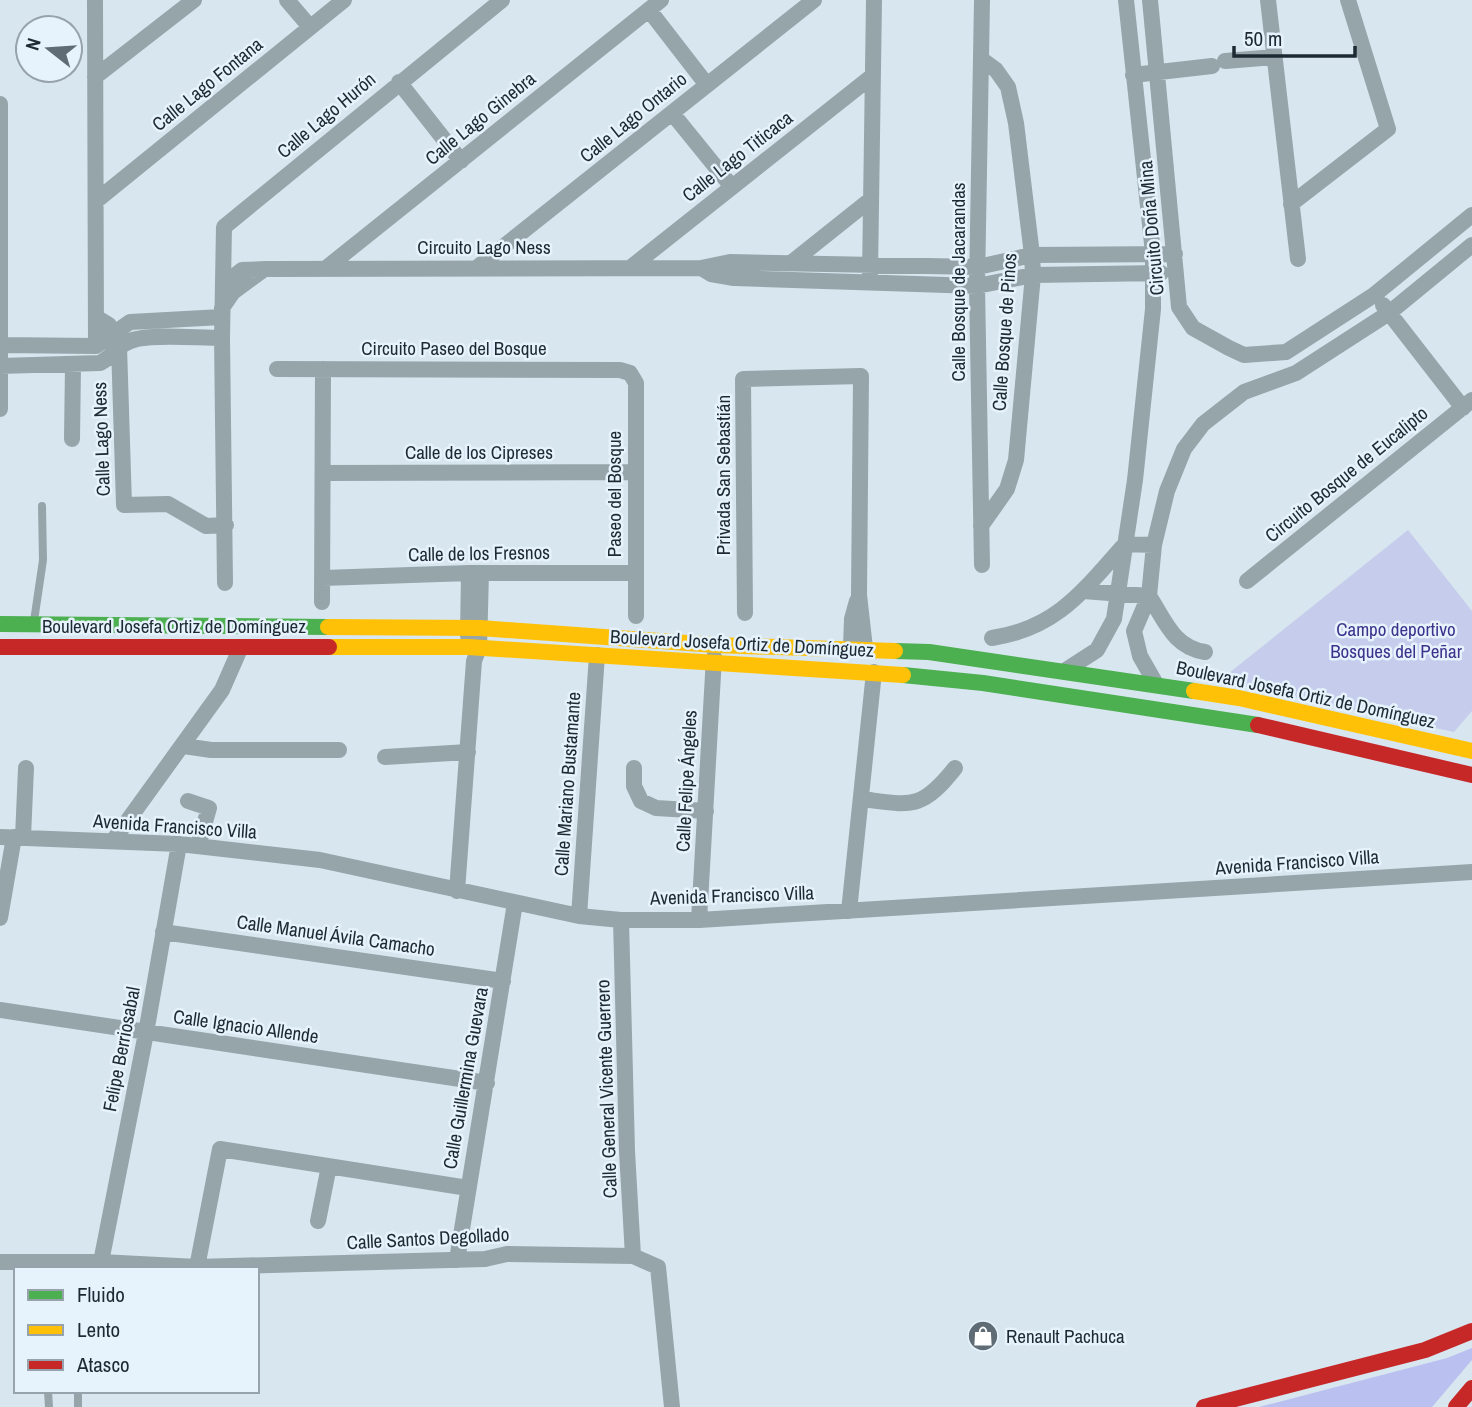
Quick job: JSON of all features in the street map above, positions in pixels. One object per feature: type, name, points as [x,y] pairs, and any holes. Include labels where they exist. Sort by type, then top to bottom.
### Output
[{"type":"street","points":[[95,0],[96,346]]},
{"type":"street","points":[[95,77],[194,0]]},
{"type":"street","points":[[287,0],[310,27]]},
{"type":"street","name":"Calle Lago Fontana","points":[[96,201],[344,0]]},
{"type":"street","name":"Calle Lago Hurón","points":[[222,313],[224,227],[502,0]]},
{"type":"street","name":"Calle Lago Ontario","points":[[480,266],[814,0]]},
{"type":"street","points":[[870,283],[874,0]]},
{"type":"street","name":"Calle Bosque de Jacarandas","points":[[982,0],[977,286],[982,565]]},
{"type":"street","name":"Circuito Doña Mina","points":[[1066,670],[1097,650],[1114,619],[1148,367],[1153,253],[1126,0]]},
{"type":"street","name":"Circuito Doña Mina","points":[[1150,0],[1179,307],[1193,328],[1210,340],[1244,355],[1286,352],[1374,295],[1472,215]]},
{"type":"street","points":[[1268,0],[1298,259]]},
{"type":"street","points":[[1291,204],[1388,129],[1349,0]]},
{"type":"street","points":[[655,5],[707,85]]},
{"type":"street","name":"Calle Lago Ginebra","points":[[325,269],[655,5]]},
{"type":"street","points":[[1133,75],[1275,57]]},
{"type":"street","name":"Calle Bosque de Pinos","points":[[981,59],[996,70],[1008,87],[1017,122],[1033,275],[1016,460],[1007,489],[981,526]]},
{"type":"street","name":"Calle Lago Titicaca","points":[[630,268],[871,77]]},
{"type":"street","points":[[399,82],[461,161]]},
{"type":"street","points":[[0,104],[1,409]]},
{"type":"street","points":[[672,113],[732,187]]},
{"type":"street","points":[[791,263],[870,200]]},
{"type":"street","points":[[1156,684],[1135,642],[1138,619],[1149,596],[1154,545],[1175,470],[1184,449],[1203,424],[1244,392],[1296,373],[1389,313],[1472,245]]},
{"type":"street","name":"Circuito Lago Ness","points":[[223,285],[242,270],[266,269],[480,266],[701,268],[730,261],[978,267],[1032,255],[1175,254]]},
{"type":"street","name":"Circuito Lago Ness","points":[[701,268],[711,274],[734,278],[977,286],[1033,275],[1177,273]]},
{"type":"street","points":[[225,583],[222,313],[233,292],[266,269]]},
{"type":"street","points":[[1374,295],[1468,404]]},
{"type":"street","points":[[0,366],[100,363],[112,357],[117,340],[130,322],[222,313]]},
{"type":"street","points":[[96,317],[109,325],[117,340]]},
{"type":"street","points":[[0,345],[96,346],[137,338],[222,338]]},
{"type":"street","name":"Calle Lago Ness","points":[[117,340],[124,505],[168,504],[206,526],[226,525]]},
{"type":"street","points":[[1286,352],[1296,373]]},
{"type":"street","points":[[72,439],[73,364]]},
{"type":"street","name":"Circuito Paseo del Bosque","points":[[277,369],[620,370],[630,373]]},
{"type":"street","points":[[322,602],[323,369]]},
{"type":"street","name":"Paseo del Bosque","points":[[630,373],[636,383],[636,616]]},
{"type":"street","name":"Privada San Sebastián","points":[[745,613],[743,379],[860,376],[858,648]]},
{"type":"street","name":"Circuito Bosque de Eucalipto","points":[[1247,581],[1468,404]]},
{"type":"street","name":"Calle de los Cipreses","points":[[323,473],[635,472]]},
{"type":"street","points":[[992,638],[1013,635],[1051,619],[1083,591],[1125,544],[1154,545]]},
{"type":"street","points":[[457,891],[474,652],[475,573]]},
{"type":"street","name":"Calle de los Fresnos","points":[[323,578],[475,573],[635,573]]},
{"type":"street","points":[[1083,591],[1149,596]]},
{"type":"street","points":[[1149,596],[1179,642],[1191,650],[1205,652]]},
{"type":"street","points":[[80,647],[81,623]]},
{"type":"street","name":"Boulevard Josefa Ortiz de Domínguez","points":[[0,624],[474,628],[715,645],[929,652],[1066,670],[1239,698],[1472,751]]},
{"type":"street","name":"Calle Felipe Ángeles","points":[[699,920],[715,645]]},
{"type":"street","name":"Boulevard Josefa Ortiz de Domínguez","points":[[0,647],[597,655],[713,665],[874,672],[983,683],[1234,719],[1472,775]]},
{"type":"street","points":[[819,647],[819,670]]},
{"type":"street","points":[[113,841],[222,690],[240,649]]},
{"type":"street","name":"Calle Mariano Bustamante","points":[[579,916],[597,655]]},
{"type":"street","points":[[983,683],[988,660]]},
{"type":"street","points":[[849,911],[874,672]]},
{"type":"street","points":[[1420,762],[1426,740]]},
{"type":"street","points":[[184,746],[211,750],[339,750]]},
{"type":"street","points":[[385,757],[468,752]]},
{"type":"street","points":[[0,918],[26,768]]},
{"type":"street","points":[[634,768],[634,786],[641,801],[656,808],[706,811]]},
{"type":"street","points":[[861,799],[911,804],[935,793],[955,768]]},
{"type":"street","points":[[188,801],[209,808],[198,846]]},
{"type":"street","name":"Avenida Francisco Villa","points":[[12,837],[179,844],[320,860],[579,916],[621,920],[699,920],[1472,872]]},
{"type":"street","name":"Felipe Berriosabal","points":[[101,1262],[146,1033],[179,844]]},
{"type":"street","name":"Calle Guillermina Guevara","points":[[457,1260],[515,903]]},
{"type":"street","name":"Calle General Vicente Guerrero","points":[[621,920],[626,1151],[633,1256]]},
{"type":"street","name":"Calle Manuel Ávila Camacho","points":[[163,932],[503,981]]},
{"type":"street","name":"Calle Ignacio Allende","points":[[0,1010],[486,1083]]},
{"type":"street","points":[[197,1267],[220,1149],[468,1188]]},
{"type":"street","points":[[318,1221],[329,1166]]},
{"type":"street","name":"Calle Santos Degollado","points":[[0,1262],[101,1262],[197,1267],[485,1259],[507,1254],[633,1256],[658,1267],[672,1407]]},
{"type":"street","points":[[1204,1407],[1425,1350],[1472,1331]]},
{"type":"street","points":[[1456,1407],[1472,1388]]},
{"type":"lane","points":[[34,624],[43,560],[43,506]]},
{"type":"green space","name":"Campo deportivo Bosques del Peñar","points":[[1408,530],[1472,611],[1472,711],[1454,732],[1219,681]]},
{"type":"shaded area","points":[[1472,1348],[1472,1360],[1432,1407],[1259,1407],[1447,1358]]},
{"type":"traffic: fast","points":[[0,624],[328,627]]},
{"type":"traffic: fast","points":[[895,651],[929,652],[1194,691]]},
{"type":"traffic: fast","points":[[903,675],[983,683],[1258,725]]},
{"type":"traffic: slow","points":[[328,627],[480,628],[715,645],[895,651]]},
{"type":"traffic: slow","points":[[329,647],[468,647],[903,675]]},
{"type":"traffic: slow","points":[[1194,691],[1239,698],[1472,751]]},
{"type":"traffic: jam","points":[[0,647],[329,647]]},
{"type":"traffic: jam","points":[[1258,725],[1472,775]]},
{"type":"traffic: jam","points":[[1204,1407],[1425,1350],[1472,1331]]},
{"type":"traffic: jam","points":[[1456,1407],[1472,1388]]},
{"type":"place","name":"Renault Pachuca","points":[[983,1336]]}]
